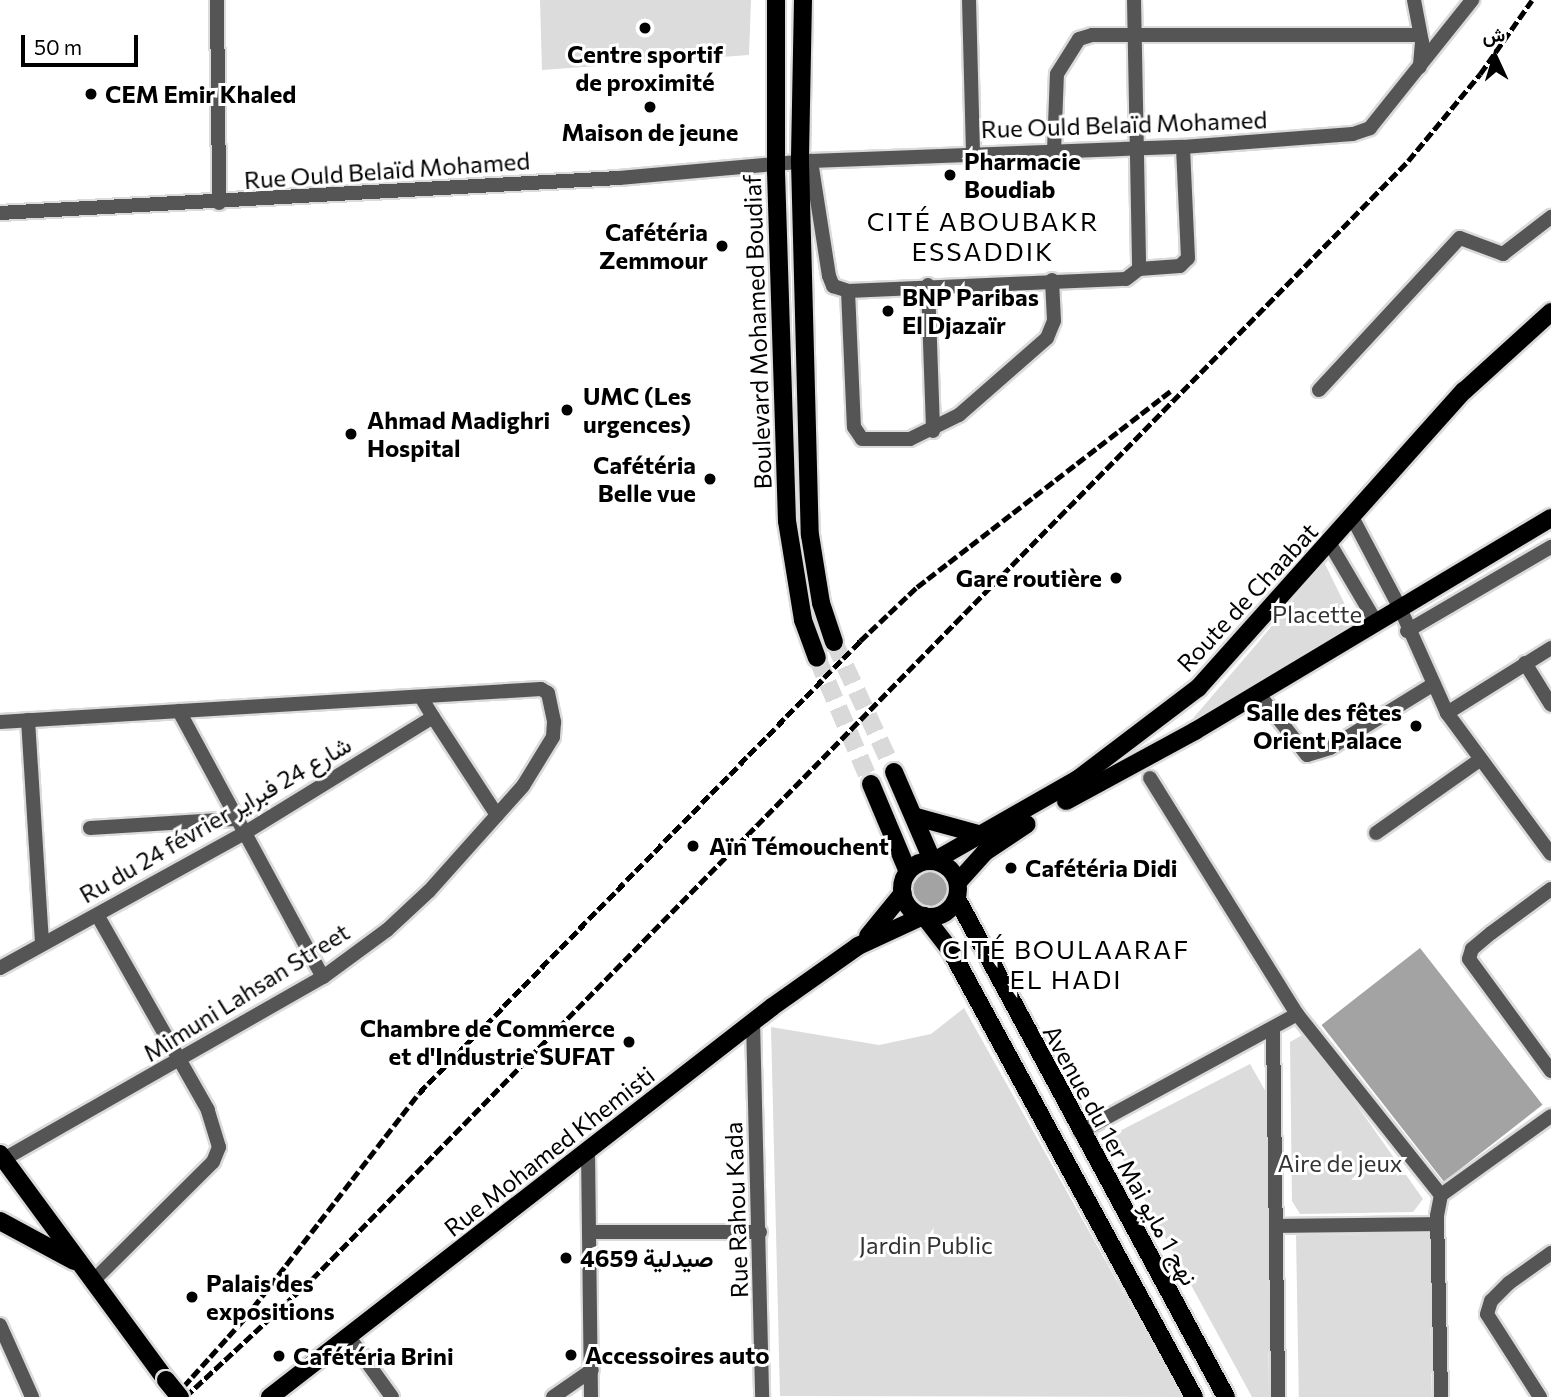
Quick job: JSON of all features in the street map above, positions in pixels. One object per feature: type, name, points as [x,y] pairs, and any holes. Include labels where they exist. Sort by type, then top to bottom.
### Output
[{"type":"main road","name":"Boulevard Mohamed Boudiaf","points":[[776,0],[776,167],[787,521],[803,620],[817,659]]},
{"type":"main road","name":"Boulevard Mohamed Boudiaf","points":[[803,0],[810,535],[821,603],[834,642]]},
{"type":"main road","name":"Route de Chaabat","points":[[933,861],[1078,779],[1157,724],[1239,646],[1464,391],[1551,312]]},
{"type":"main road","points":[[871,784],[908,872],[902,893],[909,907],[923,916],[947,911],[957,890],[1002,839],[1258,693],[1551,519]]},
{"type":"main road","points":[[894,772],[933,861],[949,868],[957,890]]},
{"type":"main road","points":[[916,817],[982,835]]},
{"type":"main road","points":[[908,872],[933,861]]},
{"type":"main road","name":"Avenue du 1er Mai نهج 1 مايو","points":[[957,890],[1080,1132],[1226,1397]]},
{"type":"main road","name":"Rue Mohamed Khemisti","points":[[858,946],[902,893]]},
{"type":"main road","name":"Avenue du 1er Mai نهج 1 مايو","points":[[923,916],[951,951],[1194,1397]]},
{"type":"main road","name":"Rue Mohamed Khemisti","points":[[270,1397],[753,1022],[858,946],[923,916]]},
{"type":"main road","points":[[2,1156],[92,1282],[180,1397]]},
{"type":"main road","points":[[0,1222],[78,1262]]},
{"type":"street","points":[[217,0],[219,203]]},
{"type":"street","points":[[970,0],[974,153]]},
{"type":"street","points":[[1134,0],[1134,149],[1139,269]]},
{"type":"street","points":[[1414,0],[1420,35],[1420,68]]},
{"type":"street","name":"Rue Ould Belaïd Mohamed","points":[[0,214],[219,203],[776,167],[806,162],[974,153],[1183,147],[1353,134],[1370,128],[1472,0]]},
{"type":"street","points":[[1054,151],[1057,74],[1079,39],[1135,32],[1420,35]]},
{"type":"street","points":[[806,162],[829,276],[833,286],[848,291],[928,285],[1126,279],[1139,269],[1180,266],[1188,258],[1183,147]]},
{"type":"street","points":[[1319,390],[1460,238],[1503,254],[1551,217]]},
{"type":"street","points":[[848,291],[857,434],[862,439],[910,439],[933,431],[959,415],[1047,338],[1054,321],[1052,281]]},
{"type":"street","points":[[928,285],[933,431]]},
{"type":"street","points":[[1352,517],[1400,608],[1407,631],[1447,713],[1551,854]]},
{"type":"street","points":[[1330,544],[1376,622]]},
{"type":"street","points":[[1407,631],[1551,547]]},
{"type":"street","points":[[1447,713],[1551,648]]},
{"type":"street","points":[[1525,663],[1551,705]]},
{"type":"street","points":[[1258,693],[1307,755],[1330,748],[1434,684]]},
{"type":"street","name":"Mimuni Lahsan Street","points":[[2,1156],[181,1061],[323,977],[429,891],[523,786],[553,737],[551,703],[541,688],[422,699]]},
{"type":"street","points":[[0,722],[422,699],[498,815]]},
{"type":"street","points":[[179,711],[243,834],[323,977]]},
{"type":"street","name":"Ru du 24 février شارع 24 فبراير","points":[[0,968],[243,834],[433,717]]},
{"type":"street","points":[[28,720],[42,944]]},
{"type":"street","points":[[1376,833],[1481,759]]},
{"type":"street","points":[[1150,778],[1297,1014],[1441,1195],[1437,1224],[1441,1397]]},
{"type":"street","points":[[90,828],[235,819]]},
{"type":"street","points":[[1551,889],[1472,949],[1469,960],[1551,1071]]},
{"type":"street","points":[[92,1282],[216,1154],[215,1129],[181,1061],[97,915]]},
{"type":"street","points":[[1080,1132],[1297,1014]]},
{"type":"street","name":"Rue Rahou Kada","points":[[753,1022],[762,1397]]},
{"type":"street","points":[[1273,1028],[1278,1226],[1278,1397]]},
{"type":"street","points":[[1441,1195],[1551,1116]]},
{"type":"street","points":[[588,1151],[592,1397]]},
{"type":"street","points":[[1278,1226],[1437,1224]]},
{"type":"street","points":[[590,1232],[760,1232]]},
{"type":"street","points":[[1540,1397],[1486,1314],[1491,1301],[1509,1283],[1551,1253]]},
{"type":"street","points":[[0,1325],[32,1397]]},
{"type":"street","points":[[349,1337],[392,1397]]},
{"type":"street","points":[[553,1397],[592,1370]]},
{"type":"green space","name":"Centre sportif de proximité","points":[[540,0],[751,0],[749,55],[542,70]]},
{"type":"green space","name":"Placette","points":[[1324,562],[1354,623],[1189,723],[1256,645]]},
{"type":"green space","name":"Jardin Public","points":[[964,1008],[1182,1397],[780,1396],[771,1027],[879,1045],[931,1034]]},
{"type":"green space","name":"Aire de jeux","points":[[1306,1033],[1423,1199],[1413,1212],[1300,1214],[1292,1201],[1290,1042]]},
{"type":"green space","points":[[1250,1064],[1266,1092],[1269,1397],[1252,1397],[1110,1136]]},
{"type":"green space","points":[[1429,1233],[1432,1397],[1299,1397],[1296,1235]]},
{"type":"shaded area","points":[[929,865],[944,871],[950,886],[944,901],[929,907],[914,901],[908,886],[914,871]]},
{"type":"shaded area","points":[[1420,948],[1543,1105],[1444,1182],[1321,1025]]},
{"type":"tunnel","points":[[834,642],[894,772]]},
{"type":"tunnel","points":[[817,658],[871,784]]},
{"type":"railway","points":[[185,1397],[312,1279],[1408,161],[1480,74],[1532,0]]},
{"type":"railway","points":[[174,1397],[245,1318],[419,1093],[860,641],[917,587],[1173,389]]},
{"type":"place","name":"Centre sportif de proximité","points":[[645,28]]},
{"type":"place","name":"CEM Emir Khaled","points":[[91,94]]},
{"type":"place","name":"Maison de jeune","points":[[650,107]]},
{"type":"place","name":"Pharmacie Boudiab","points":[[950,175]]},
{"type":"place","name":"Cafétéria Zemmour","points":[[722,246]]},
{"type":"place","name":"BNP Paribas El Djazaïr","points":[[888,311]]},
{"type":"place","name":"UMC (Les urgences)","points":[[567,410]]},
{"type":"place","name":"Ahmad Madighri Hospital","points":[[351,434]]},
{"type":"place","name":"Cafétéria Belle vue","points":[[710,479]]},
{"type":"place","name":"Gare routière","points":[[1116,578]]},
{"type":"place","name":"Salle des fêtes Orient Palace","points":[[1416,726]]},
{"type":"place","name":"Aïn Témouchent","points":[[693,846]]},
{"type":"place","name":"Cafétéria Didi","points":[[1011,868]]},
{"type":"place","name":"Chambre de Commerce et d'Industrie SUFAT","points":[[629,1042]]},
{"type":"place","name":"صيدلية 4659","points":[[566,1258]]},
{"type":"place","name":"Palais des expositions","points":[[192,1297]]},
{"type":"place","name":"Accessoires auto","points":[[571,1355]]},
{"type":"place","name":"Cafétéria Brini","points":[[279,1356]]},
{"type":"district","name":"CITÉ ABOUBAKR ESSADDIK","points":[[983,236]]},
{"type":"district","name":"CITÉ BOULAARAF EL HADI","points":[[1066,964]]}]
